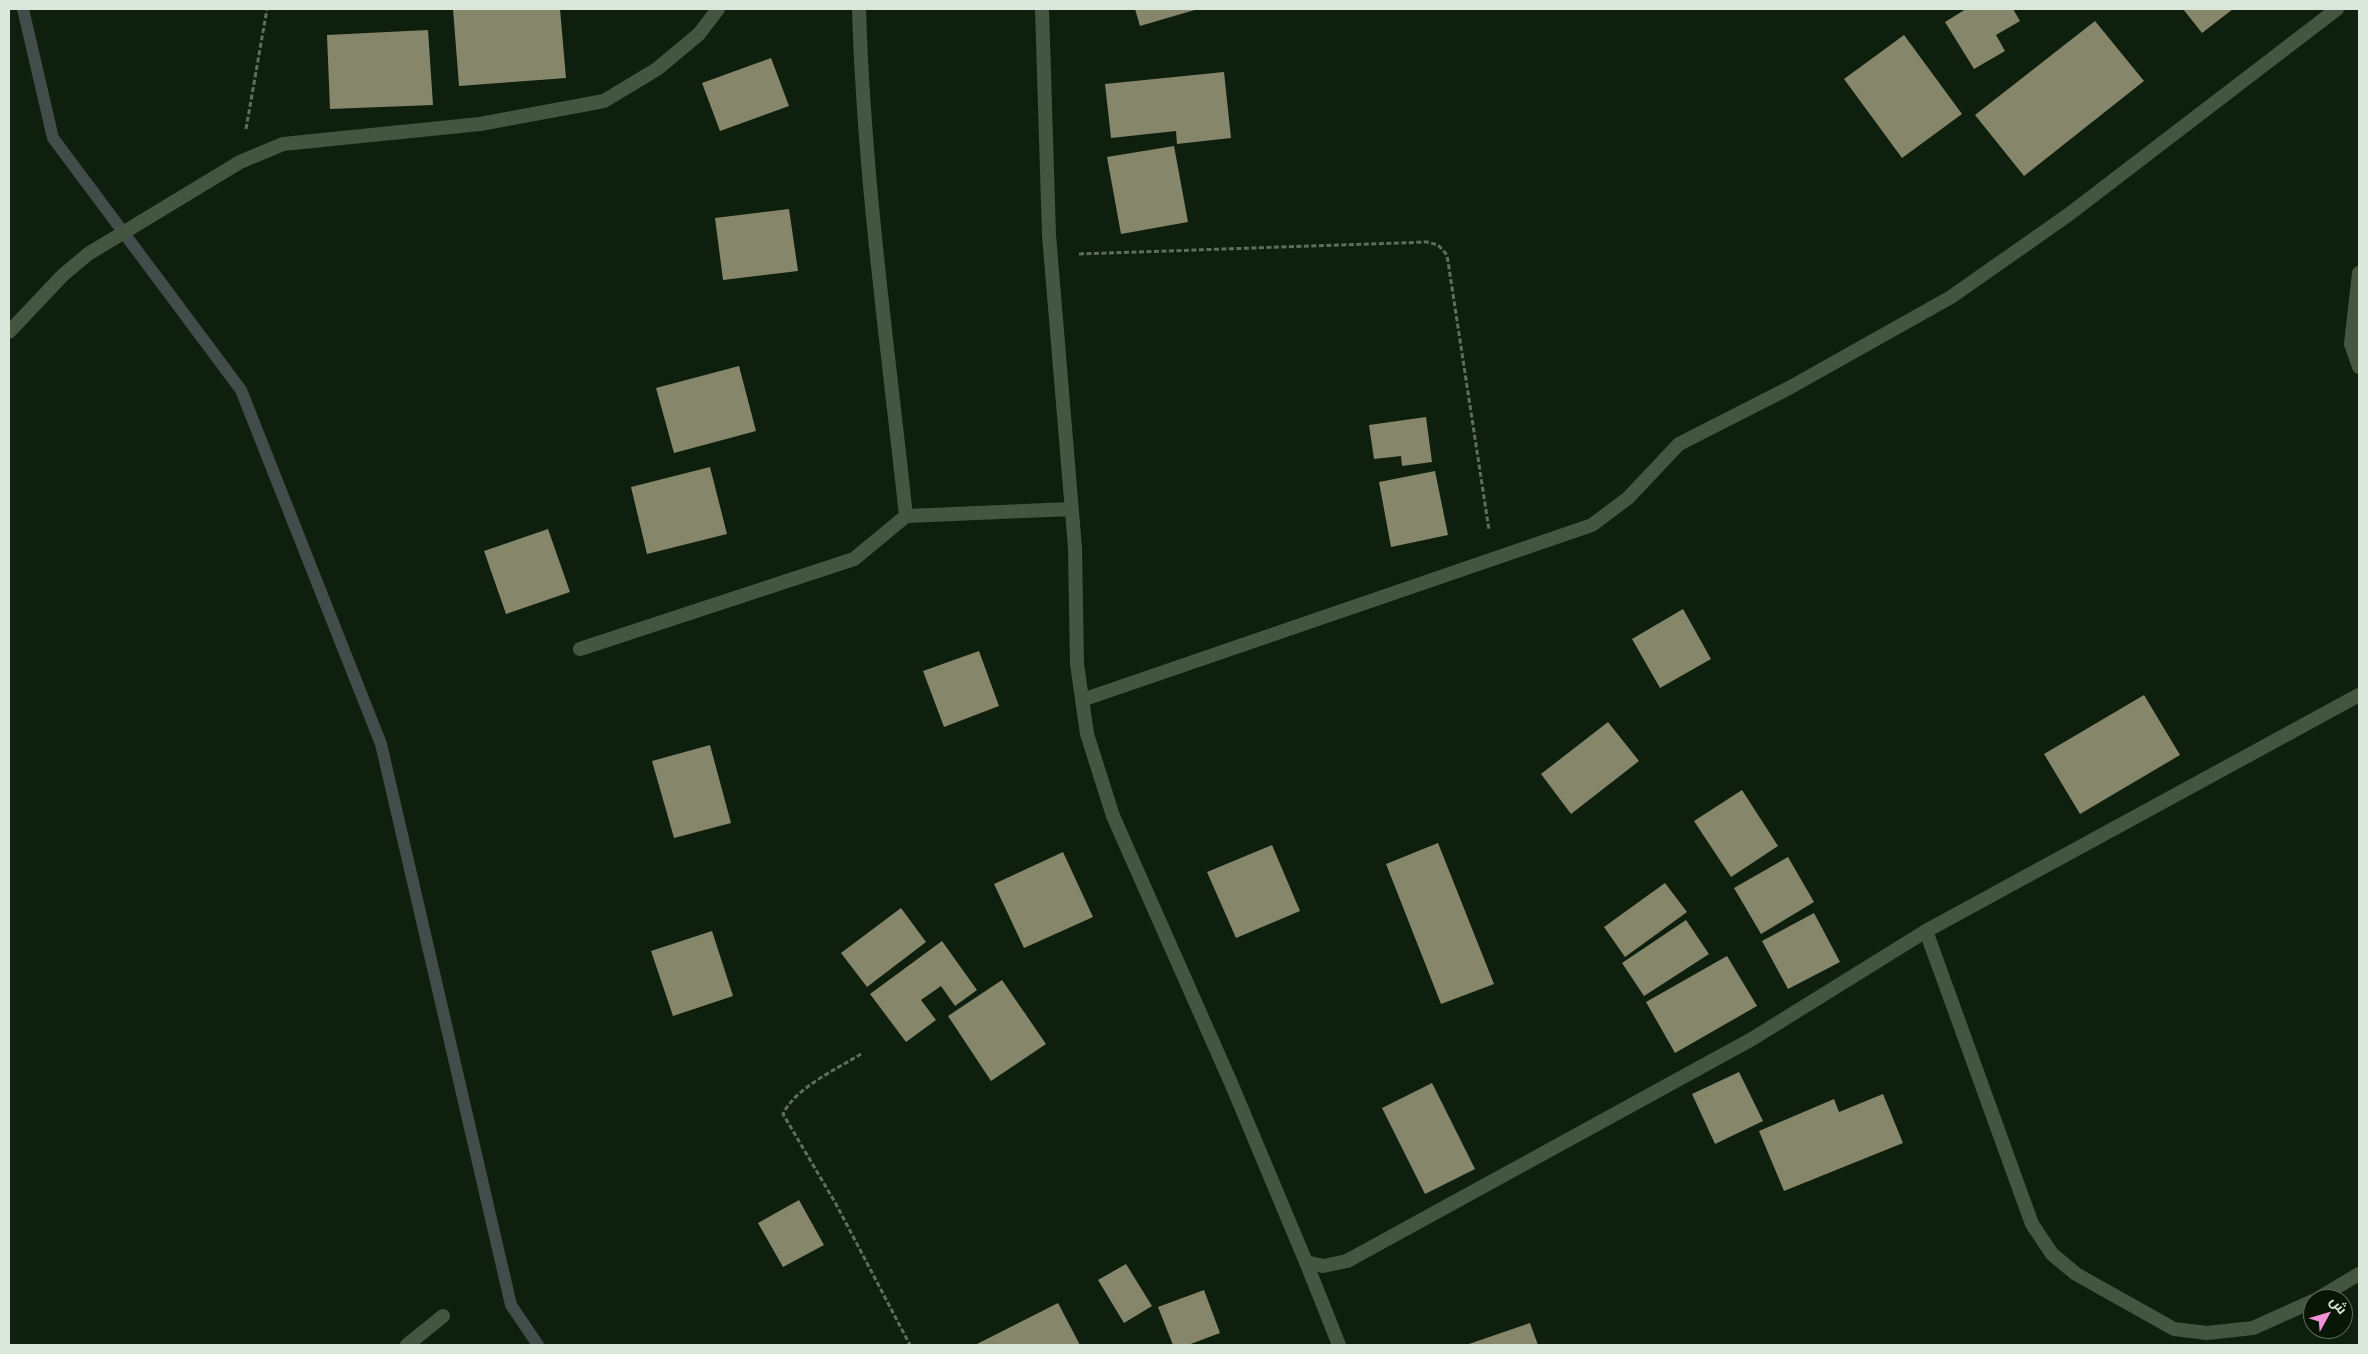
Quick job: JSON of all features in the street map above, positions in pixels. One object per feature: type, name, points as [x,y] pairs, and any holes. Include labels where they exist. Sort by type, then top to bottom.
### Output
[{"type":"street","points":[[9,332],[63,275],[88,254],[170,202],[240,162],[283,144],[480,124],[604,101],[657,69],[699,34],[718,9]]},
{"type":"street","points":[[859,9],[860,52],[876,234],[906,516]]},
{"type":"street","points":[[1042,9],[1051,255],[1074,548],[1077,664],[1087,734],[1113,816],[1227,1074],[1339,1345]]},
{"type":"street","points":[[1082,700],[1592,525],[1628,498],[1679,444],[1789,388],[1951,297],[2068,215],[2337,9]]},
{"type":"street","points":[[2359,273],[2351,344],[2359,368]]},
{"type":"street","points":[[580,649],[854,559],[906,516],[1071,509]]},
{"type":"street","points":[[1306,1262],[1323,1266],[1347,1262],[1752,1038],[1926,931],[2359,695]]},
{"type":"street","points":[[1926,931],[2032,1224],[2052,1254],[2076,1274],[2092,1284],[2174,1329],[2207,1333],[2253,1328],[2303,1306]]},
{"type":"street","points":[[2334,1289],[2359,1274]]},
{"type":"street","points":[[407,1345],[443,1316]]},
{"type":"path","points":[[240,162],[268,9]]},
{"type":"path","points":[[1051,255],[1426,242],[1438,244],[1447,255],[1493,559]]},
{"type":"path","points":[[861,1054],[788,1102],[783,1114],[836,1204],[910,1345]]},
{"type":"building","points":[[453,9],[560,9],[566,78],[459,86]]},
{"type":"building","points":[[1135,9],[1198,9],[1140,26]]},
{"type":"building","points":[[1966,9],[2013,9],[2020,21],[1996,35],[2005,51],[1974,69],[1945,22]]},
{"type":"building","points":[[2183,9],[2233,9],[2202,33]]},
{"type":"building","points":[[2095,21],[2144,81],[2024,176],[1975,115]]},
{"type":"building","points":[[428,30],[433,105],[330,109],[327,35]]},
{"type":"building","points":[[1904,35],[1962,114],[1902,158],[1844,79]]},
{"type":"building","points":[[771,58],[789,106],[720,131],[702,83]]},
{"type":"building","points":[[1224,72],[1231,138],[1177,144],[1176,131],[1111,138],[1105,84]]},
{"type":"building","points":[[1174,146],[1188,222],[1121,234],[1107,157]]},
{"type":"building","points":[[789,209],[798,271],[723,280],[715,218]]},
{"type":"building","points":[[739,366],[756,431],[674,453],[656,388]]},
{"type":"building","points":[[1426,417],[1432,462],[1402,466],[1401,456],[1374,459],[1369,425]]},
{"type":"building","points":[[710,467],[727,534],[647,554],[631,487]]},
{"type":"building","points":[[1435,471],[1448,535],[1391,547],[1379,482]]},
{"type":"building","points":[[548,529],[570,592],[506,614],[484,551]]},
{"type":"building","points":[[1683,609],[1711,659],[1660,688],[1632,639]]},
{"type":"building","points":[[979,651],[999,706],[944,727],[923,671]]},
{"type":"building","points":[[2144,695],[2180,755],[2080,814],[2044,754]]},
{"type":"building","points":[[1608,722],[1639,761],[1571,814],[1541,774]]},
{"type":"building","points":[[710,745],[731,823],[674,838],[652,761]]},
{"type":"building","points":[[1742,790],[1778,846],[1731,877],[1694,821]]},
{"type":"building","points":[[1438,843],[1494,984],[1441,1004],[1386,864]]},
{"type":"building","points":[[1272,845],[1300,911],[1236,938],[1207,872]]},
{"type":"building","points":[[1063,852],[1093,917],[1024,948],[994,884]]},
{"type":"building","points":[[1788,857],[1814,902],[1761,934],[1734,888]]},
{"type":"building","points":[[1665,883],[1687,912],[1625,957],[1604,927]]},
{"type":"building","points":[[901,908],[926,942],[867,987],[841,953]]},
{"type":"building","points":[[1814,913],[1840,962],[1788,989],[1762,941]]},
{"type":"building","points":[[1686,920],[1709,954],[1644,996],[1622,963]]},
{"type":"building","points":[[712,931],[733,996],[673,1016],[651,951]]},
{"type":"building","points":[[942,941],[977,990],[955,1006],[941,986],[921,1000],[936,1020],[906,1042],[870,994]]},
{"type":"building","points":[[1727,956],[1757,1006],[1675,1053],[1646,1002]]},
{"type":"building","points":[[1002,980],[1046,1044],[991,1081],[948,1016]]},
{"type":"building","points":[[1739,1072],[1763,1121],[1715,1144],[1692,1094]]},
{"type":"building","points":[[1432,1083],[1475,1169],[1425,1194],[1382,1108]]},
{"type":"building","points":[[1883,1094],[1903,1143],[1784,1191],[1759,1131],[1834,1099],[1839,1112]]},
{"type":"building","points":[[799,1200],[824,1245],[783,1267],[758,1223]]},
{"type":"building","points":[[1126,1264],[1152,1306],[1124,1323],[1098,1280]]},
{"type":"building","points":[[1204,1290],[1220,1333],[1188,1345],[1173,1345],[1158,1307]]},
{"type":"building","points":[[1058,1303],[1080,1345],[975,1345]]},
{"type":"building","points":[[1530,1323],[1538,1345],[1466,1345]]},
{"type":"waterway","points":[[23,9],[53,138],[241,390],[381,744],[511,1305],[538,1345]]}]
